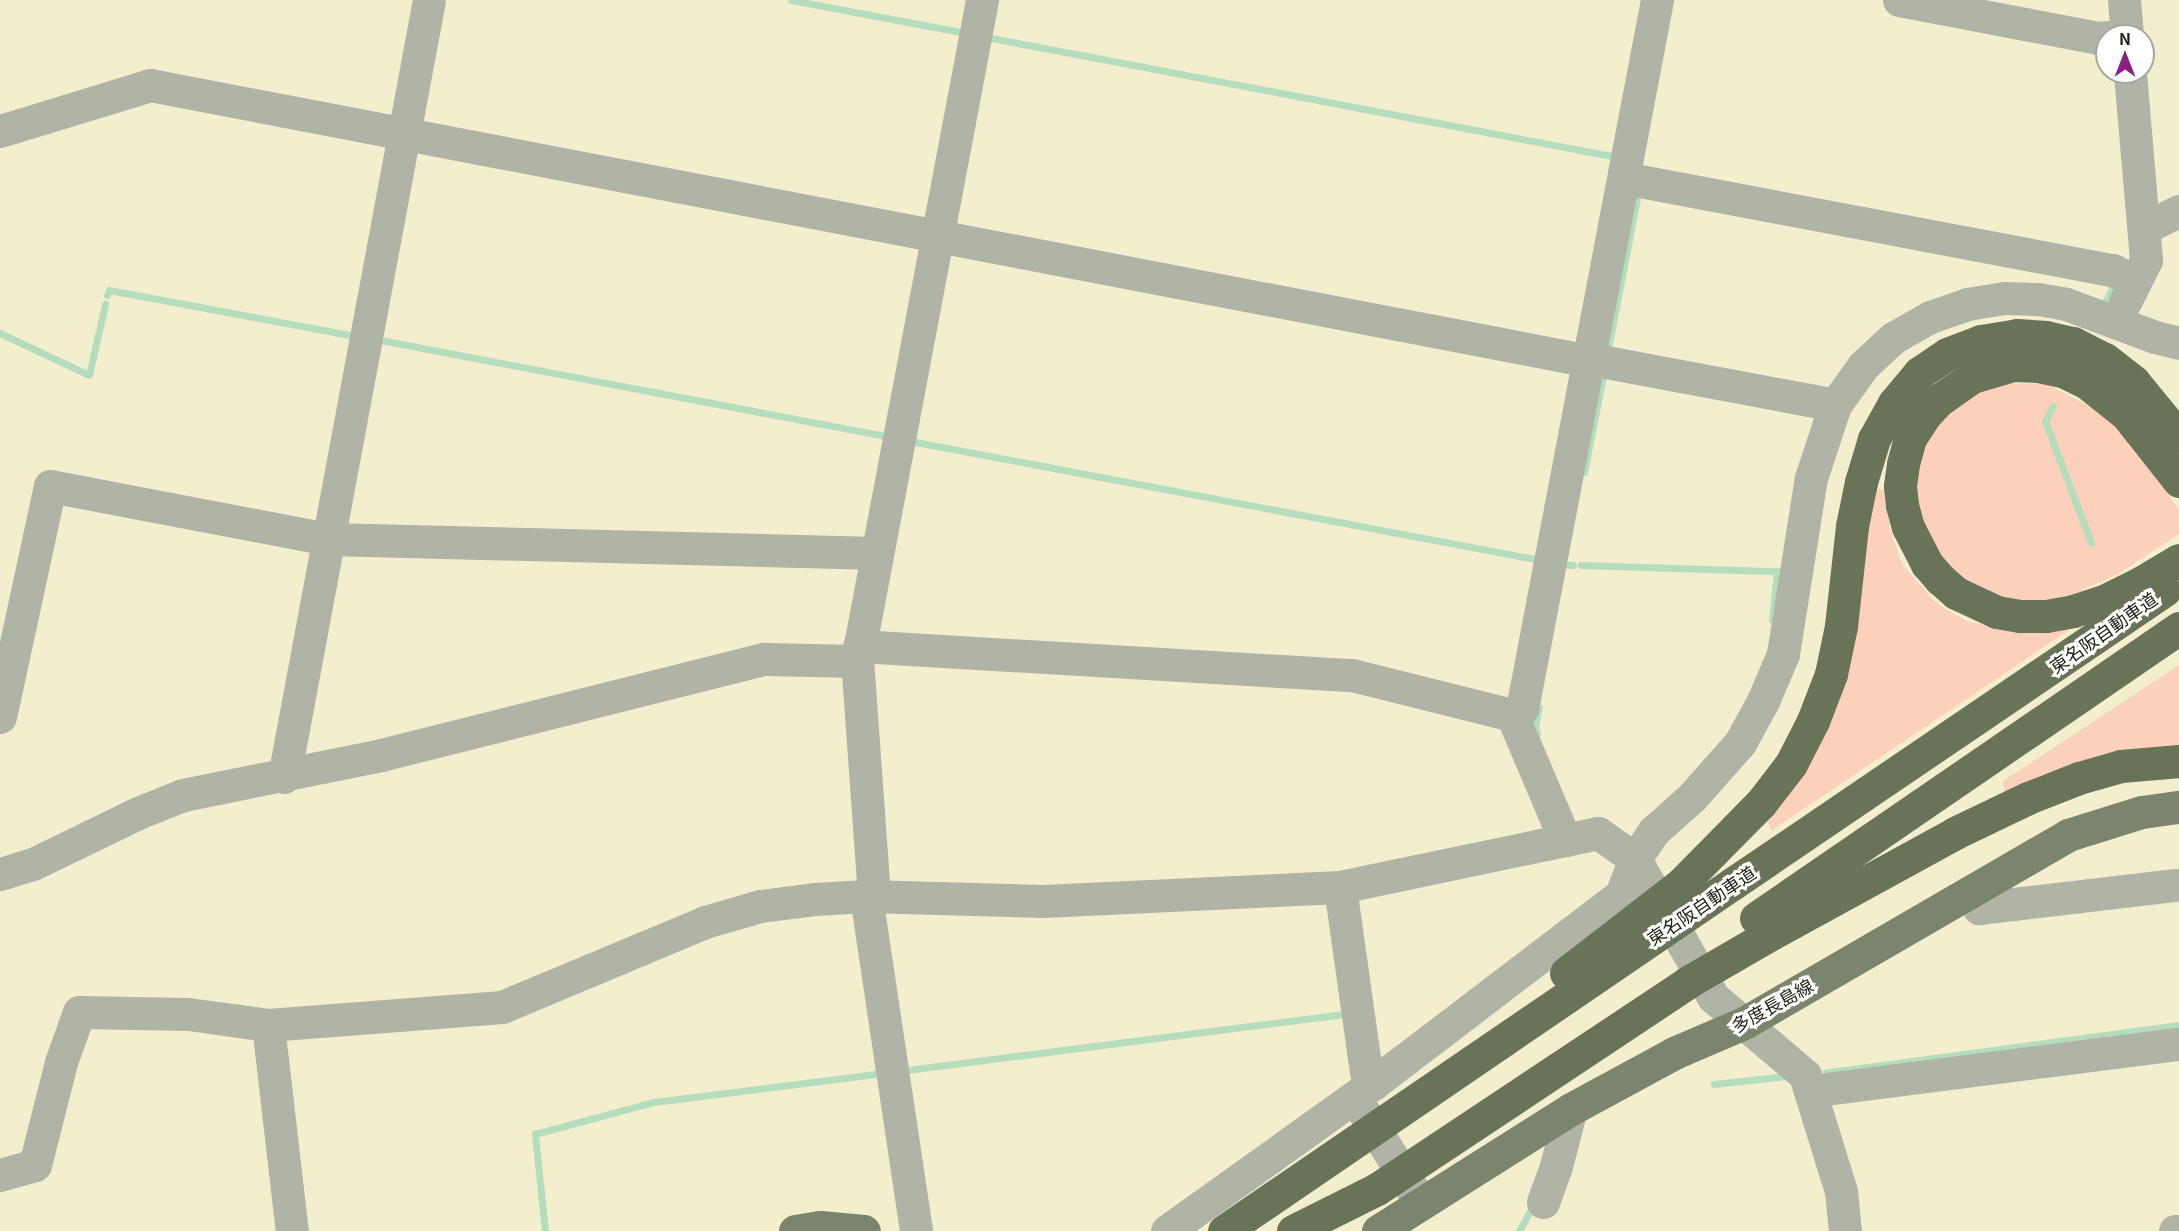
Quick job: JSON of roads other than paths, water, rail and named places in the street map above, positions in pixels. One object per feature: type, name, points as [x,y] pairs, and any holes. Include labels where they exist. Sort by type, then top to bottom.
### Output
[{"type":"highway","points":[[1272,1198],[1681,884],[1761,803],[1791,764],[1813,721],[1831,674],[1841,626],[1852,526],[1861,482],[1874,439],[1894,403],[1919,373],[1947,354],[1981,341],[2017,335],[2046,337],[2073,344],[2105,359],[2134,382],[2179,437]]},
{"type":"highway","points":[[2179,481],[2126,414],[2094,388],[2062,371],[2039,366],[2013,365],[1972,377],[1940,399],[1924,415],[1910,438],[1902,464],[1900,486],[1908,527],[1927,564],[1956,593],[1997,612],[2020,616],[2046,616],[2073,611],[2104,601],[2179,560]]},
{"type":"highway","name":"東名阪自動車道","points":[[1224,1231],[2179,580]]},
{"type":"highway","points":[[1292,1231],[1377,1189],[1688,982],[2179,628]]},
{"type":"highway","points":[[1763,926],[2028,798],[2079,778],[2121,766],[2179,761]]},
{"type":"main road","name":"多度長島線","points":[[1378,1231],[1571,1109],[1674,1053],[1744,1023],[2068,835],[2142,812],[2179,807]]},
{"type":"main road","points":[[795,1231],[820,1227],[864,1231]]},
{"type":"street","points":[[284,777],[429,0]]},
{"type":"street","points":[[916,1231],[870,896],[858,654],[982,0]]},
{"type":"street","points":[[0,874],[33,864],[138,813],[183,795],[284,777],[764,659],[858,654],[1352,675],[1512,715],[1522,709],[1635,180],[1657,0]]},
{"type":"street","points":[[1899,0],[2095,33]]},
{"type":"street","points":[[2119,24],[2124,0]]},
{"type":"street","points":[[2114,322],[2126,277],[2146,260],[2131,84]]},
{"type":"street","points":[[0,131],[150,85],[1835,405]]},
{"type":"street","points":[[1635,180],[2126,277]]},
{"type":"street","points":[[2144,228],[2179,211]]},
{"type":"street","points":[[1167,1231],[1364,1090],[1621,895],[1635,859],[1654,831],[1692,797],[1740,744],[1763,701],[1783,654],[1811,478],[1835,405],[1863,366],[1893,338],[1930,317],[1967,304],[2005,298],[2038,299],[2066,304],[2179,343]]},
{"type":"street","points":[[0,717],[11,608],[50,486],[328,539],[877,553]]},
{"type":"street","points":[[1512,715],[1565,840]]},
{"type":"street","points":[[0,1175],[35,1165],[61,1062],[79,1012],[188,1014],[268,1025],[502,1007],[705,921],[760,906],[814,899],[870,896],[1043,901],[1340,887],[1598,833],[1635,859],[1713,997],[1805,1075],[1841,1191],[1845,1231]]},
{"type":"street","points":[[1968,893],[1978,908],[2176,885]]},
{"type":"street","points":[[1340,887],[1366,1072],[1364,1090],[1421,1203]]},
{"type":"street","points":[[268,1025],[292,1231]]},
{"type":"street","points":[[1810,1091],[2179,1044]]},
{"type":"street","points":[[1542,1202],[1556,1166],[1571,1109]]},
{"type":"waterway","points":[[791,0],[966,33]]},
{"type":"waterway","points":[[986,37],[1617,157]]},
{"type":"waterway","points":[[1607,354],[1639,188]]},
{"type":"waterway","points":[[2103,306],[2116,281]]},
{"type":"waterway","points":[[107,295],[109,290],[355,336]]},
{"type":"waterway","points":[[0,333],[89,375],[105,304]]},
{"type":"waterway","points":[[375,339],[890,437]]},
{"type":"waterway","points":[[1584,472],[1604,371]]},
{"type":"waterway","points":[[2053,406],[2045,421],[2091,543]]},
{"type":"waterway","points":[[910,441],[1535,559]]},
{"type":"waterway","points":[[1558,564],[1573,565]]},
{"type":"waterway","points":[[1581,565],[1777,571],[1772,620]]},
{"type":"waterway","points":[[1537,733],[1535,727],[1539,707]]},
{"type":"waterway","points":[[907,1070],[1344,1014]]},
{"type":"waterway","points":[[545,1231],[535,1134],[654,1102],[877,1074]]},
{"type":"waterway","points":[[1714,1084],[1786,1076]]},
{"type":"waterway","points":[[1519,1231],[1534,1204]]}]
